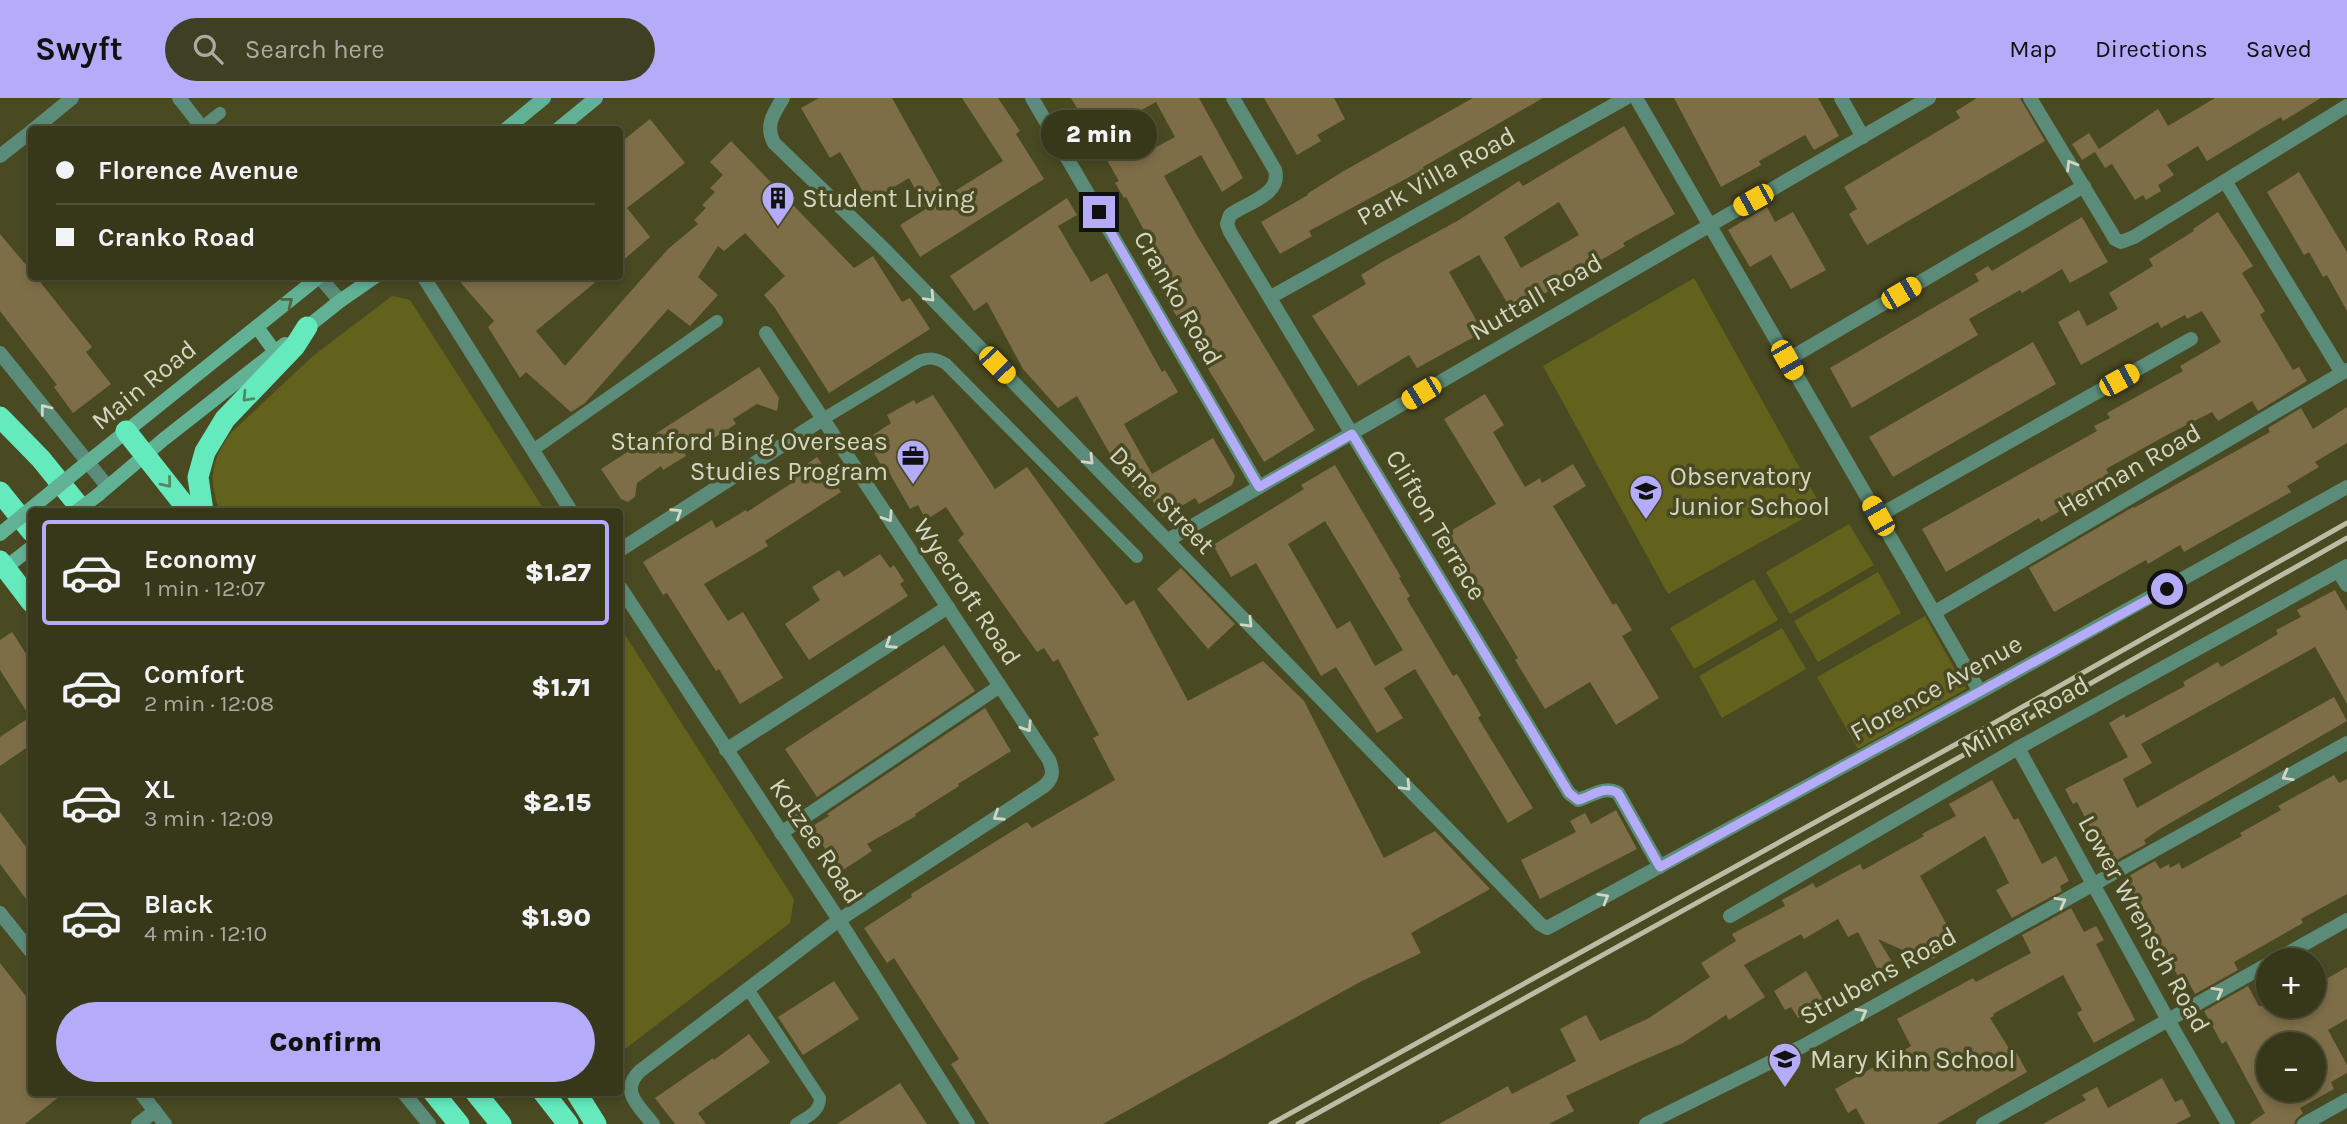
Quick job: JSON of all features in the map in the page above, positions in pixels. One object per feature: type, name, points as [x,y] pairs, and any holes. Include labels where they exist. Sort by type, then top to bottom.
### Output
[{"type":"highway","points":[[203,508],[198,477],[205,453],[225,419],[295,346],[307,327]]},
{"type":"highway","points":[[0,417],[41,459],[81,508]]},
{"type":"highway","points":[[126,431],[187,508]]},
{"type":"highway","points":[[0,492],[28,527]]},
{"type":"highway","points":[[6,564],[28,597]]},
{"type":"highway","points":[[436,1096],[459,1124]]},
{"type":"highway","points":[[478,1096],[501,1124]]},
{"type":"highway","points":[[546,1096],[568,1124]]},
{"type":"highway","points":[[578,1096],[596,1124]]},
{"type":"main road","points":[[510,126],[544,98]]},
{"type":"main road","points":[[562,126],[596,98]]},
{"type":"main road","name":"Main Road","points":[[32,508],[315,280]]},
{"type":"main road","name":"Main Road","points":[[81,508],[275,352],[370,280]]},
{"type":"main road","points":[[257,327],[275,352]]},
{"type":"main road","name":"Main Road","points":[[0,534],[28,511]]},
{"type":"main road","points":[[6,564],[28,550]]},
{"type":"street","points":[[37,126],[72,98]]},
{"type":"street","points":[[179,98],[201,126]]},
{"type":"street","name":"Dane Street","points":[[783,98],[770,121],[769,133],[774,143],[883,248],[1168,540],[1540,928]]},
{"type":"street","name":"Cranko Road","points":[[1032,98],[1259,487]]},
{"type":"street","name":"Clifton Terrace","points":[[1233,98],[1275,170],[1277,178],[1275,186],[1269,192],[1230,215],[1227,224],[1230,232],[1569,793],[1578,800],[1602,790],[1612,789],[1618,793],[1660,867]]},
{"type":"street","name":"Park Villa Road","points":[[1271,298],[1626,98]]},
{"type":"street","points":[[1636,98],[1980,692]]},
{"type":"street","points":[[1841,98],[1863,137]]},
{"type":"street","name":"Nuttall Road","points":[[1168,540],[1929,98]]},
{"type":"street","points":[[2030,98],[2115,239],[2121,242],[2134,237],[2347,106]]},
{"type":"street","points":[[0,156],[28,133]]},
{"type":"street","points":[[2225,181],[2344,372]]},
{"type":"street","points":[[1787,360],[2084,186]]},
{"type":"street","points":[[322,280],[340,301]]},
{"type":"street","points":[[426,280],[569,508]]},
{"type":"street","name":"Wyecroft Road","points":[[766,332],[1053,769],[1052,776],[1043,787],[839,920]]},
{"type":"street","points":[[1878,516],[2191,339]]},
{"type":"street","points":[[0,353],[103,490]]},
{"type":"street","name":"Herman Road","points":[[1935,612],[2344,372]]},
{"type":"street","points":[[623,548],[822,419]]},
{"type":"street","name":"Florence Avenue","points":[[1540,928],[1660,867],[2347,487]]},
{"type":"street","points":[[2343,569],[2347,585]]},
{"type":"street","name":"Milner Road","points":[[1730,916],[2018,748],[2343,569]]},
{"type":"street","name":"Kotzee Road","points":[[623,592],[839,920],[968,1124]]},
{"type":"street","points":[[726,750],[948,607]]},
{"type":"street","points":[[781,833],[1000,686]]},
{"type":"street","name":"Strubens Road","points":[[1646,1124],[1802,1046],[2347,743]]},
{"type":"street","name":"Lower Wrensch Road","points":[[2018,748],[2228,1124]]},
{"type":"street","points":[[0,913],[28,948]]},
{"type":"street","points":[[653,1124],[632,1096],[630,1086],[633,1078],[839,920]]},
{"type":"street","points":[[2297,948],[2347,920]]},
{"type":"street","points":[[1983,1124],[2256,971]]},
{"type":"street","points":[[143,1096],[165,1124]]},
{"type":"street","points":[[407,1096],[429,1124]]},
{"type":"street","points":[[2304,1124],[2347,1100]]},
{"type":"street","points":[[138,1124],[155,1111]]},
{"type":"lane","points":[[205,126],[220,113]]},
{"type":"lane","points":[[533,450],[717,321]]},
{"type":"lane","points":[[822,419],[919,361],[938,359],[1137,556]]},
{"type":"lane","points":[[748,989],[820,1098],[820,1105],[816,1110],[796,1124]]},
{"type":"shaded area","points":[[1694,278],[1822,508],[1668,594],[1543,366]]},
{"type":"shaded area","points":[[392,296],[410,300],[543,508],[219,508],[213,479],[216,460],[225,442],[232,432],[313,356]]},
{"type":"shaded area","points":[[1849,524],[1874,565],[1790,614],[1766,572]]},
{"type":"shaded area","points":[[1878,572],[1901,613],[1818,662],[1794,621]]},
{"type":"shaded area","points":[[1754,579],[1778,620],[1694,669],[1670,628]]},
{"type":"shaded area","points":[[1925,616],[1966,689],[1858,749],[1817,677]]},
{"type":"shaded area","points":[[1782,628],[1806,669],[1722,718],[1699,676]]},
{"type":"shaded area","points":[[623,632],[794,899],[790,923],[625,1049]]},
{"type":"building","points":[[819,98],[892,98],[947,196],[1003,161],[962,98],[998,98],[1020,131],[1016,134],[1044,179],[920,257],[900,225],[926,209],[909,178],[869,202],[840,152],[830,158],[801,108]]},
{"type":"building","points":[[1071,98],[1199,98],[1243,178],[1222,192],[1201,155],[1164,176],[1315,430],[1264,462],[1144,262],[1157,254],[1126,197],[1124,198],[1115,183],[1119,181]],"holes":[[[1156,102],[1175,137],[1145,153],[1125,119]]]},
{"type":"building","points":[[1264,98],[1334,98],[1345,119],[1317,135],[1321,141],[1297,155]]},
{"type":"building","points":[[1473,98],[1543,98],[1423,167],[1424,169],[1309,231],[1312,236],[1280,254],[1261,222],[1342,172]]},
{"type":"building","points":[[1674,98],[1818,98],[1839,136],[1814,150],[1805,135],[1759,161],[1761,165],[1721,187]]},
{"type":"building","points":[[1977,98],[2020,98],[2045,141],[1867,245],[1849,214],[1857,209],[1844,187],[1960,118],[1956,111]]},
{"type":"building","points":[[2215,98],[2321,98],[2283,121],[2281,117],[2207,161],[2198,146],[2167,165],[2174,175],[2158,185],[2161,191],[2146,200],[2143,195],[2135,200],[2112,164],[2105,168],[2095,152],[2082,160],[2072,144],[2089,133],[2099,149],[2158,109],[2168,126]]},
{"type":"building","points":[[650,119],[685,163],[627,208],[650,237],[623,260],[623,141]]},
{"type":"building","points":[[1624,126],[1675,214],[1623,243],[1625,246],[1580,274],[1512,311],[1479,255],[1449,272],[1483,332],[1417,368],[1409,355],[1358,386],[1312,316],[1366,284],[1361,275],[1382,262],[1459,220],[1519,181],[1523,186]],"holes":[[[1559,202],[1579,235],[1521,268],[1504,237]]]},
{"type":"building","points":[[731,141],[854,268],[873,256],[902,302],[910,298],[930,329],[829,393],[764,295],[785,276],[745,233],[724,251],[718,246],[698,277],[718,295],[690,326],[668,309],[585,403],[571,412],[526,372],[520,378],[488,327],[494,321],[458,280],[598,280],[536,331],[565,366],[668,249],[698,224],[694,220],[706,208],[702,205],[715,192],[710,188],[723,175],[710,162]]},
{"type":"building","points":[[2299,172],[2347,252],[2347,311],[2327,275],[2323,277],[2309,252],[2304,255],[2267,192]]},
{"type":"building","points":[[1067,198],[1077,215],[1058,226],[1091,282],[1107,273],[1162,372],[1165,370],[1178,392],[1124,424],[1152,474],[1213,438],[1235,476],[1232,485],[1199,504],[1195,498],[1163,517],[1151,498],[1146,501],[1122,475],[1077,396],[1058,408],[1023,369],[987,302],[974,311],[950,276]]},
{"type":"building","points":[[1767,207],[1775,222],[1793,212],[1826,270],[1791,289],[1771,255],[1750,267],[1728,230]]},
{"type":"building","points":[[2218,212],[2253,266],[2242,273],[2265,311],[2260,315],[2293,370],[2299,367],[2307,381],[2258,411],[2252,401],[2218,421],[2212,412],[2167,435],[2106,469],[2113,481],[2041,522],[2039,518],[1946,572],[1922,529],[2097,431],[2094,426],[2110,418],[2107,413],[2183,371],[2180,366],[2221,342],[2202,311],[2187,319],[2185,315],[2161,328],[2158,322],[2081,365],[2058,322],[2079,310],[2087,326],[2118,309],[2109,293],[2153,266],[2149,259],[2194,231],[2193,229]]},
{"type":"building","points":[[2082,217],[2108,262],[2070,283],[2062,269],[2022,293],[2020,290],[1969,319],[1978,335],[1852,408],[1830,368],[1979,281],[1975,274],[1988,266],[1992,271]]},
{"type":"building","points":[[0,234],[28,267],[28,280],[39,280],[92,347],[86,352],[111,384],[73,413],[54,387],[57,385],[0,311]]},
{"type":"building","points":[[2033,342],[2056,384],[1893,477],[1869,437]]},
{"type":"building","points":[[759,367],[779,398],[777,411],[757,404],[733,419],[736,424],[714,438],[712,435],[684,452],[686,456],[663,470],[661,466],[637,483],[635,497],[628,502],[621,499],[601,469]]},
{"type":"building","points":[[1485,394],[1504,425],[1493,432],[1525,487],[1540,478],[1542,483],[1573,464],[1586,486],[1553,506],[1613,605],[1616,603],[1632,630],[1622,636],[1659,698],[1616,725],[1590,682],[1545,709],[1515,660],[1518,658],[1444,535],[1496,504],[1444,419]]},
{"type":"building","points":[[933,395],[995,489],[1027,467],[1126,605],[1134,600],[1188,701],[1263,661],[1304,701],[1384,858],[1435,831],[1490,889],[1411,933],[1421,953],[1360,982],[1103,1124],[989,1124],[951,1064],[959,1059],[894,958],[887,963],[864,928],[912,897],[911,894],[1027,822],[1032,828],[1115,780],[1093,738],[1099,735],[1058,659],[1053,662],[1044,648],[1037,652],[958,540],[964,534],[946,507],[926,520],[918,505],[910,509],[886,467],[883,469],[873,451],[881,447],[873,435],[891,423],[887,415],[914,400],[916,404]]},
{"type":"building","points":[[2347,407],[2347,443],[2315,462],[2319,467],[2287,486],[2291,492],[2184,552],[2180,545],[2148,564],[2146,560],[2054,612],[2029,568],[2270,432],[2268,428],[2301,408],[2313,429]]},
{"type":"building","points":[[817,457],[841,492],[765,541],[768,546],[704,584],[728,621],[743,612],[783,678],[740,704],[719,669],[716,671],[667,593],[663,595],[643,562],[712,520],[716,528],[746,510],[747,512],[795,481],[791,475]]},
{"type":"building","points":[[1335,465],[1401,577],[1399,578],[1410,596],[1407,599],[1453,676],[1457,674],[1481,715],[1478,718],[1533,808],[1508,823],[1415,669],[1384,688],[1403,718],[1377,733],[1336,667],[1321,676],[1256,563],[1231,577],[1213,545],[1304,489],[1301,485]],"holes":[[[1325,521],[1403,650],[1375,666],[1350,621],[1337,629],[1288,544]]]},
{"type":"building","points":[[880,554],[890,568],[894,565],[904,581],[900,584],[908,596],[809,660],[785,624],[820,600],[812,587],[839,570],[844,577]]},
{"type":"building","points":[[1181,568],[1235,624],[1208,649],[1157,589]]},
{"type":"building","points":[[2335,590],[2347,611],[2347,704],[2315,647],[2141,744],[2152,763],[2123,779],[2137,808],[2334,697],[2347,721],[2160,829],[2144,840],[2146,844],[2113,862],[2100,857],[2088,836],[2093,833],[2077,802],[2073,804],[2065,789],[2128,757],[2109,723],[2124,714],[2126,718],[2185,686],[2183,682],[2218,662],[2221,667],[2263,643],[2278,634],[2276,630],[2301,617],[2297,610]]},
{"type":"building","points":[[12,632],[28,657],[28,714],[0,670],[0,640]]},
{"type":"building","points":[[944,645],[975,691],[817,797],[785,749]]},
{"type":"building","points":[[985,708],[1011,751],[958,784],[959,786],[915,814],[916,816],[867,844],[872,851],[840,872],[811,827]]},
{"type":"building","points":[[28,718],[28,747],[0,766],[0,737]]},
{"type":"building","points":[[2334,775],[2339,783],[2347,779],[2347,894],[2301,919],[2303,923],[2234,962],[2238,970],[2195,994],[2190,985],[2184,988],[2163,948],[2159,950],[2149,930],[2153,928],[2137,896],[2132,899],[2122,880],[2155,861],[2160,869],[2179,863],[2182,869],[2242,836],[2240,833],[2281,810],[2278,806]]},
{"type":"building","points":[[1992,780],[2014,820],[2018,818],[2042,864],[2056,856],[2069,881],[2060,886],[2062,891],[2012,918],[1996,890],[2009,883],[1985,836],[1920,876],[1953,936],[1941,943],[1935,958],[1927,961],[1878,939],[1897,970],[1882,978],[1858,932],[1848,937],[1838,919],[1804,939],[1801,934],[1744,965],[1765,997],[1729,1020],[1726,1015],[1683,1043],[1566,1096],[1574,1111],[1549,1124],[1439,1124],[1508,1086],[1512,1094],[1576,1061],[1560,1029],[1586,1015],[1600,1041],[1649,1018],[1710,977],[1701,963],[1736,941],[1732,934],[1785,906],[1782,900],[1813,883],[1816,888],[1860,864],[1863,870],[1924,836],[1922,834],[1956,816],[1949,804]]},
{"type":"building","points":[[1616,810],[1637,849],[1540,899],[1521,860],[1576,832],[1570,821],[1585,813],[1591,824]]},
{"type":"building","points":[[0,812],[28,850],[28,902],[0,864]]},
{"type":"building","points":[[2071,908],[2084,932],[2096,926],[2104,940],[2096,944],[2135,1020],[2094,1043],[2077,1013],[2082,1010],[2063,975],[1990,1018],[2010,1050],[2014,1048],[2027,1072],[1937,1124],[1865,1124],[1856,1108],[1848,1113],[1835,1089],[1911,1046],[1897,1019],[1973,978],[1976,982],[2031,953],[2022,935]]},
{"type":"building","points":[[0,963],[28,999],[28,1096],[60,1096],[25,1124],[0,1124]]},
{"type":"building","points":[[2347,967],[2347,1019],[2328,1030],[2347,1065],[2347,1073],[2331,1082],[2334,1089],[2326,1093],[2326,1032],[2256,1032],[2256,1096],[2226,1041],[2222,1044],[2204,1011],[2248,986],[2256,1001],[2256,1018],[2326,1018],[2326,979]]},
{"type":"building","points":[[1806,971],[1824,1001],[1798,1018],[1791,1007],[1785,1010],[1774,991]]},
{"type":"building","points":[[834,981],[859,1019],[803,1055],[778,1017]]},
{"type":"building","points":[[749,1034],[770,1062],[698,1113],[706,1124],[675,1124],[655,1098]]},
{"type":"building","points":[[2162,1078],[2175,1102],[2182,1099],[2191,1116],[2176,1124],[2043,1124],[2086,1100],[2082,1095],[2097,1087],[2108,1108]]},
{"type":"building","points":[[900,1083],[927,1124],[837,1124]]},
{"type":"building","points":[[2259,1102],[2311,1102],[2300,1108],[2303,1113],[2294,1124],[2249,1124],[2265,1113]]},
{"type":"railway","points":[[1271,1124],[1996,722],[2347,523]]},
{"type":"railway","points":[[1298,1124],[2005,732],[2347,538]]},
{"type":"place","name":"Student Living","points":[[778,228]]},
{"type":"place","name":"Stanford Bing Overseas Studies Program","points":[[913,486]]},
{"type":"place","name":"Observatory Junior School","points":[[1646,521]]},
{"type":"place","name":"Mary Kihn School","points":[[1785,1089]]},
{"type":"route","points":[[1099,212],[1259,487],[1352,434],[1569,793],[1578,800],[1602,790],[1612,789],[1618,793],[1660,867],[2167,589]]}]
